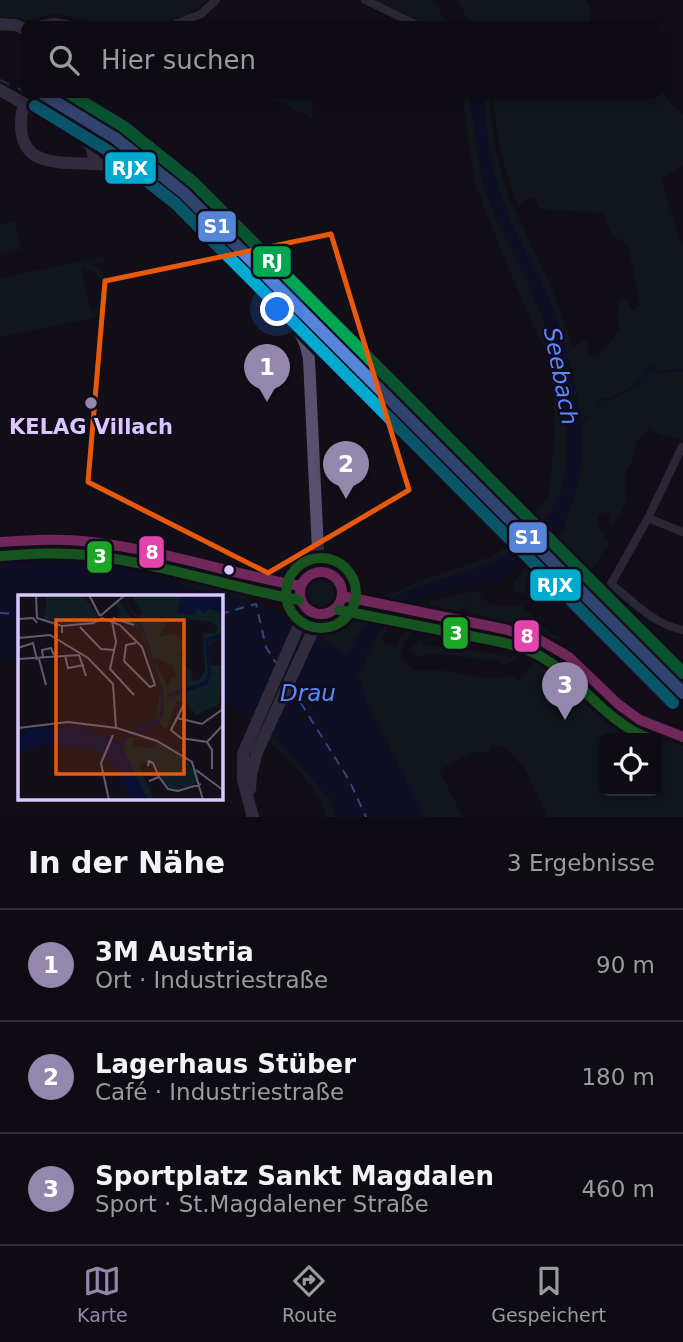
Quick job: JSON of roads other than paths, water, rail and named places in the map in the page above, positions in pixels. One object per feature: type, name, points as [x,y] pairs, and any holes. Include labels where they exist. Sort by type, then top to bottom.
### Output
[{"type":"street","points":[[183,21],[201,14],[216,0]]},
{"type":"street","points":[[365,0],[409,21]]},
{"type":"street","points":[[0,24],[21,28]]},
{"type":"street","points":[[0,90],[82,136],[93,148],[95,164]]},
{"type":"street","points":[[22,111],[22,139],[32,154],[44,161],[112,165],[132,170],[153,186],[293,323],[306,340],[319,572]]},
{"type":"street","points":[[682,447],[648,518],[611,584],[653,619],[683,630]]},
{"type":"street","points":[[648,518],[683,532]]},
{"type":"street","points":[[0,542],[63,539],[139,550],[301,586]]},
{"type":"street","points":[[319,572],[332,575],[339,582],[342,596],[336,609],[312,614],[299,596],[305,578],[319,572]]},
{"type":"street","points":[[342,596],[504,629],[540,640],[569,657],[618,704],[640,720],[683,737]]},
{"type":"street","points":[[254,817],[243,780],[242,759],[251,749],[312,614]]},
{"type":"water","name":"Drau","points":[[469,98],[483,98],[492,160],[502,199],[545,291],[568,354],[580,412],[580,470],[575,496],[564,520],[524,561],[491,582],[450,588],[426,597],[404,610],[381,629],[358,674],[369,709],[425,817],[337,817],[329,798],[261,721],[222,701],[222,595],[18,595],[18,659],[0,658],[0,561],[56,561],[118,566],[160,575],[199,590],[216,590],[246,600],[255,606],[259,603],[321,636],[346,656],[367,622],[390,600],[425,584],[499,559],[516,550],[534,535],[554,506],[566,472],[567,445],[562,393],[555,358],[539,307],[489,199],[479,160]]},
{"type":"waterway","points":[[597,404],[630,388],[653,366],[657,372],[683,370]]},
{"type":"waterway","name":"Seebach","points":[[579,425],[588,416]]},
{"type":"railway","points":[[0,80],[21,90]]},
{"type":"railway","points":[[39,98],[111,143],[185,202],[683,701]]},
{"type":"railway","points":[[168,164],[210,201],[510,508]]},
{"type":"place","name":"3M Austria","points":[[267,402]]},
{"type":"place","name":"KELAG Villach","points":[[91,403]]},
{"type":"place","name":"Lagerhaus Stüber","points":[[346,499]]},
{"type":"place","name":"Sportplatz Sankt Magdalen","points":[[565,720]]}]
